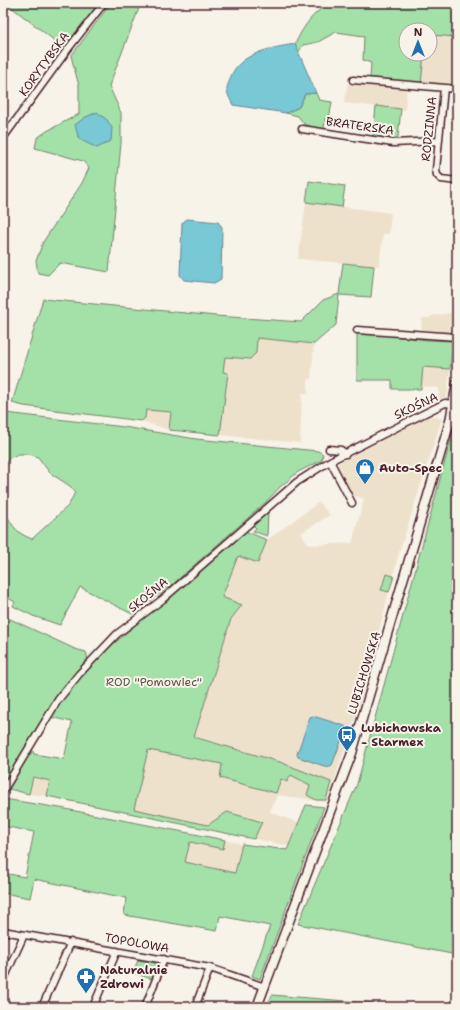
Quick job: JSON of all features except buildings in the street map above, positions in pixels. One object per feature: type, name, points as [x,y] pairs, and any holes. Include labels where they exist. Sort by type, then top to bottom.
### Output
[{"type":"street","name":"KORYTYBSKA","points":[[3,138],[68,49],[104,3]]},
{"type":"street","points":[[353,80],[457,89]]},
{"type":"street","name":"RODZINNA","points":[[444,88],[436,170],[437,175],[441,179],[457,181]]},
{"type":"street","name":"BRATERSKA","points":[[302,129],[393,143],[438,141]]},
{"type":"street","points":[[357,330],[457,337]]},
{"type":"street","name":"LUBICHOWSKA","points":[[257,1007],[352,753],[379,667],[454,404],[457,383]]},
{"type":"street","name":"SKOŚNA","points":[[3,791],[58,700],[79,674],[115,636],[162,599],[297,482],[330,461],[445,403],[454,404]]},
{"type":"street","points":[[329,449],[341,450],[346,454]]},
{"type":"street","points":[[330,461],[352,503]]},
{"type":"street","name":"TOPOLOWA","points":[[3,931],[210,968],[265,987]]},
{"type":"street","points":[[3,981],[24,935]]},
{"type":"street","points":[[42,1007],[71,942]]},
{"type":"street","points":[[93,1007],[117,951]]},
{"type":"street","points":[[145,1007],[164,959]]},
{"type":"street","points":[[195,1007],[210,968]]},
{"type":"shaded area","points":[[438,36],[457,37],[457,87],[421,84],[423,62],[438,62]]},
{"type":"shaded area","points":[[348,82],[407,87],[405,110],[344,103]]},
{"type":"shaded area","points":[[306,202],[391,213],[389,234],[383,234],[379,266],[298,259]]},
{"type":"shaded area","points":[[450,313],[456,314],[454,334],[421,332],[422,318],[429,318],[432,316]]},
{"type":"shaded area","points":[[257,338],[314,344],[311,379],[308,380],[308,394],[302,393],[300,443],[220,435],[228,373],[223,372],[225,357],[256,353]]},
{"type":"shaded area","points":[[423,367],[450,369],[447,396],[439,400],[439,388],[421,386]]},
{"type":"shaded area","points":[[146,410],[171,412],[169,430],[141,421],[145,418]]},
{"type":"shaded area","points":[[431,415],[442,419],[399,553],[362,697],[327,802],[277,795],[270,812],[299,823],[289,846],[121,811],[137,735],[224,745],[194,737],[231,619],[242,605],[222,598],[238,556],[258,562],[267,540],[319,502],[330,515],[301,533],[309,545],[352,543],[364,499],[352,495],[337,468],[338,463]]},
{"type":"shaded area","points":[[33,777],[50,781],[47,796],[29,794]]},
{"type":"shaded area","points":[[225,840],[242,844],[236,873],[185,862],[190,842],[223,849]]},
{"type":"green space","points":[[6,3],[103,3],[68,51]]},
{"type":"green space","points":[[111,3],[141,3],[109,86],[121,113],[121,143],[109,272],[60,263],[48,275],[38,273],[36,261],[43,242],[82,183],[89,168],[83,161],[35,148],[37,138],[79,114],[79,86],[71,56]]},
{"type":"green space","points":[[323,3],[457,3],[457,37],[438,36],[438,22],[398,22],[398,62],[423,62],[421,84],[370,79],[371,63],[363,60],[364,36],[336,32],[318,42],[303,45],[298,53],[295,44],[307,24],[323,7]]},
{"type":"green space","points":[[316,93],[319,100],[332,102],[329,119],[325,118],[324,130],[305,125],[298,116],[286,113],[299,107],[305,94]]},
{"type":"green space","points":[[376,106],[401,109],[398,137],[394,139],[373,136]]},
{"type":"green space","points":[[309,181],[345,186],[342,207],[306,202]]},
{"type":"green space","points":[[343,263],[374,266],[371,297],[339,295],[336,325],[314,344],[257,338],[256,353],[250,359],[225,357],[223,372],[228,373],[220,435],[169,430],[171,412],[146,410],[145,418],[141,421],[24,406],[12,403],[43,299],[216,316],[301,322],[323,300],[339,294]]},
{"type":"green space","points":[[357,332],[428,340],[453,341],[450,369],[423,367],[421,389],[392,389],[392,380],[357,380]]},
{"type":"green space","points":[[6,413],[124,427],[196,439],[318,451],[323,454],[322,460],[298,472],[173,584],[132,614],[80,587],[60,625],[33,616],[13,606],[15,602],[3,595],[3,506],[14,527],[21,534],[32,539],[69,505],[75,492],[70,486],[50,473],[38,457],[29,454],[19,454],[9,458],[3,467],[3,420]]},
{"type":"green space","points":[[457,417],[457,955],[298,924],[357,784]]},
{"type":"green space","points":[[267,511],[267,536],[253,531],[256,528],[253,525]]},
{"type":"green space","name":"ROD \"Pomowiec\"","points":[[245,531],[267,540],[258,563],[238,556],[222,597],[242,605],[231,619],[194,737],[280,762],[331,782],[326,800],[316,800],[307,795],[310,785],[291,775],[287,782],[281,779],[276,793],[220,778],[222,764],[148,750],[134,809],[208,825],[227,812],[262,822],[254,839],[47,796],[50,781],[33,777],[29,794],[9,789],[32,749],[34,754],[64,759],[72,722],[50,717],[73,686],[96,659]]},
{"type":"green space","points":[[386,574],[394,576],[389,592],[381,590]]},
{"type":"green space","points":[[8,618],[75,649],[86,652],[88,659],[59,691],[3,785],[3,619]]},
{"type":"green space","points":[[4,799],[60,808],[225,840],[223,849],[190,842],[185,862],[235,873],[242,844],[287,850],[306,805],[324,807],[260,979],[252,976],[270,926],[220,916],[217,931],[124,915],[126,898],[34,879],[30,898],[3,893],[3,873],[25,877],[34,832],[3,826]]},
{"type":"green space","points":[[138,960],[155,963],[157,967],[152,979],[133,973]]},
{"type":"green space","points":[[272,995],[371,1003],[390,1007],[267,1007]]},
{"type":"water","points":[[295,44],[316,93],[305,94],[299,107],[286,113],[233,105],[228,95],[227,88],[234,70],[240,63],[256,53]]},
{"type":"water","points":[[97,112],[107,120],[112,128],[111,141],[97,148],[79,139],[75,125],[84,118]]},
{"type":"water","points":[[187,219],[218,222],[222,227],[221,279],[214,283],[184,280],[180,275],[182,223]]},
{"type":"water","points":[[313,716],[345,726],[346,728],[332,765],[327,767],[298,757],[297,754],[310,717]]},
{"type":"place","name":"Auto-Spec","points":[[365,485]]},
{"type":"place","name":"Lubichowska - Starmex","points":[[347,752]]},
{"type":"place","name":"Naturalnie Zdrowi","points":[[86,994]]}]
